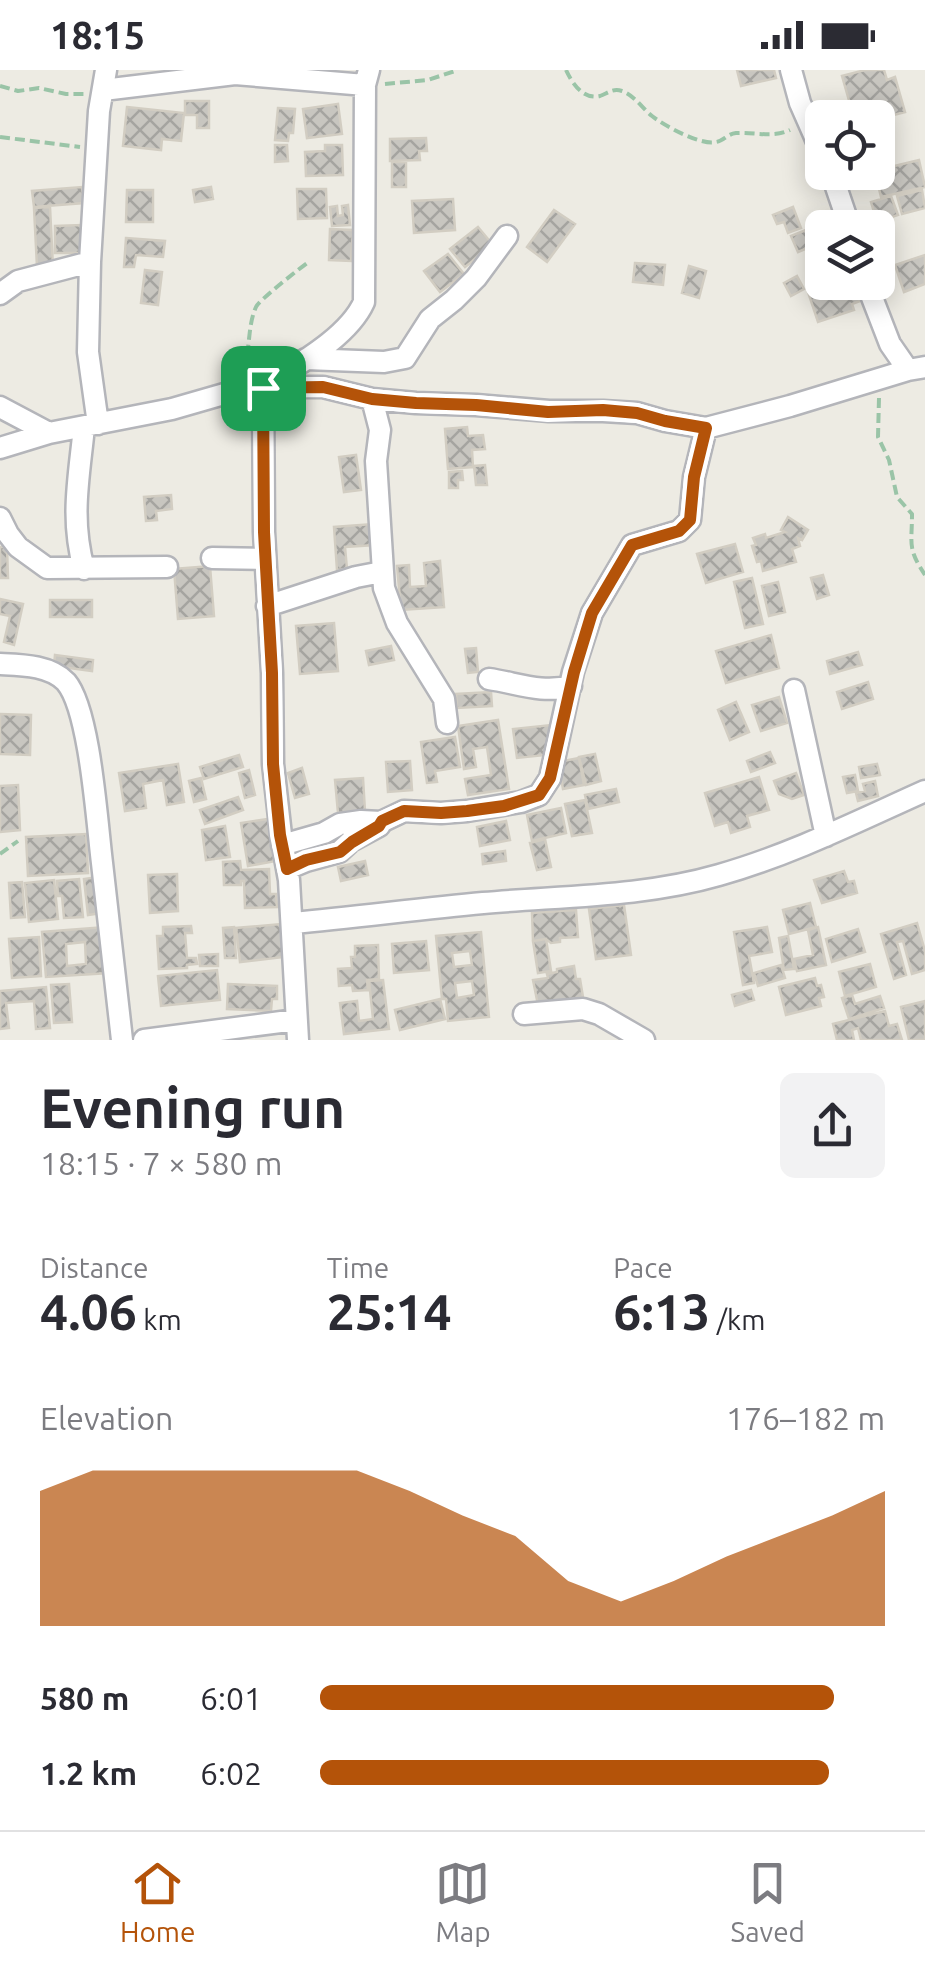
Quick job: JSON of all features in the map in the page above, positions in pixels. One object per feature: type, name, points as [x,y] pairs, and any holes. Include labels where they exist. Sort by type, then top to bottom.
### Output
[{"type":"street","points":[[790,70],[805,112]]},
{"type":"street","points":[[84,569],[75,525],[91,426],[90,262],[104,80],[235,74],[367,78],[364,302],[346,328],[263,388]]},
{"type":"street","points":[[306,359],[402,360],[430,319],[476,278],[507,236]]},
{"type":"street","points":[[0,294],[13,283],[90,262]]},
{"type":"street","points":[[873,300],[890,344],[916,368]]},
{"type":"street","points":[[0,448],[49,433],[263,388],[323,387],[372,399],[548,412],[637,413],[706,428],[916,368]]},
{"type":"street","points":[[144,1040],[297,1030],[293,923],[273,764],[263,388]]},
{"type":"street","points":[[372,399],[380,430],[376,461],[384,588],[397,623],[444,699],[447,723]]},
{"type":"street","points":[[0,407],[49,433]]},
{"type":"street","points":[[282,845],[324,833],[340,824],[382,821],[404,811],[467,811],[504,806],[539,795],[550,778],[570,686],[592,613],[632,545],[679,531],[690,520],[694,477],[706,428]]},
{"type":"street","points":[[0,518],[18,548],[47,568],[166,567]]},
{"type":"street","points":[[212,558],[266,559]]},
{"type":"street","points":[[268,606],[344,580],[382,572]]},
{"type":"street","points":[[0,664],[30,667],[58,676],[68,685],[80,708],[122,1040]]},
{"type":"street","points":[[489,679],[532,689],[570,686]]},
{"type":"street","points":[[794,690],[826,836]]},
{"type":"street","points":[[293,923],[622,894],[675,885],[720,875],[826,836],[925,791]]},
{"type":"street","points":[[287,869],[340,852],[382,821]]},
{"type":"street","points":[[524,1014],[584,1009],[644,1040]]},
{"type":"path","points":[[367,78],[428,80],[458,70]]},
{"type":"path","points":[[566,70],[581,92],[596,97],[612,90],[623,91],[656,119],[705,142],[718,142],[737,133],[777,135],[805,122]]},
{"type":"path","points":[[0,86],[16,91],[40,88],[66,94],[90,93],[104,80]]},
{"type":"path","points":[[0,138],[98,148]]},
{"type":"path","points":[[231,392],[248,357],[259,302],[310,261]]},
{"type":"path","points":[[882,378],[878,438],[890,460],[897,497],[912,514],[911,546],[925,575]]},
{"type":"path","points":[[0,854],[18,841]]},
{"type":"building","points":[[737,70],[774,70],[776,78],[741,86]]},
{"type":"building","points":[[884,70],[887,80],[895,77],[905,112],[895,115],[895,100],[849,100],[842,76]]},
{"type":"building","points":[[185,101],[209,101],[209,128],[197,128],[197,115],[185,115]]},
{"type":"building","points":[[338,104],[342,134],[307,138],[303,109]]},
{"type":"building","points":[[127,107],[184,113],[181,141],[162,139],[161,150],[123,146]]},
{"type":"building","points":[[278,108],[295,109],[293,133],[289,133],[288,141],[275,140]]},
{"type":"building","points":[[426,138],[427,151],[419,151],[420,160],[390,161],[390,139]]},
{"type":"building","points":[[275,145],[287,145],[288,161],[275,162]]},
{"type":"building","points":[[325,145],[342,145],[343,175],[306,176],[305,152],[325,151]]},
{"type":"building","points":[[919,160],[925,187],[881,197],[879,190],[895,190],[895,166]]},
{"type":"building","points":[[392,162],[406,162],[406,187],[392,187]]},
{"type":"building","points":[[82,187],[84,203],[34,207],[32,191]]},
{"type":"building","points":[[211,187],[213,199],[195,202],[193,190]]},
{"type":"building","points":[[297,189],[326,189],[327,218],[298,219]]},
{"type":"building","points":[[127,190],[153,190],[153,222],[126,222]]},
{"type":"building","points":[[922,190],[925,208],[902,214],[897,196]]},
{"type":"building","points":[[891,196],[898,215],[895,216],[895,210],[873,210],[871,202]]},
{"type":"building","points":[[453,199],[455,230],[414,233],[412,201]]},
{"type":"building","points":[[348,205],[350,225],[332,226],[330,207],[337,206],[338,216],[343,215],[342,206]]},
{"type":"building","points":[[50,207],[53,267],[37,267],[34,208]]},
{"type":"building","points":[[793,207],[801,228],[788,233],[784,222],[777,224],[773,215]]},
{"type":"building","points":[[554,210],[575,224],[547,262],[527,247]]},
{"type":"building","points":[[82,225],[83,253],[55,253],[55,226]]},
{"type":"building","points":[[478,227],[493,245],[465,267],[450,249]]},
{"type":"building","points":[[330,229],[353,230],[351,261],[329,260]]},
{"type":"building","points":[[805,230],[805,249],[798,252],[791,236]]},
{"type":"building","points":[[126,238],[165,241],[163,257],[136,255],[134,267],[124,267]]},
{"type":"building","points":[[448,254],[464,274],[440,292],[424,271]]},
{"type":"building","points":[[925,255],[925,284],[904,292],[895,265]]},
{"type":"building","points":[[635,263],[665,265],[663,285],[633,282]]},
{"type":"building","points":[[689,266],[706,271],[699,298],[682,293]]},
{"type":"building","points":[[145,270],[162,272],[158,305],[141,303]]},
{"type":"building","points":[[797,276],[804,289],[791,296],[784,283]]},
{"type":"building","points":[[811,300],[860,300],[852,304],[854,310],[818,322]]},
{"type":"building","points":[[467,427],[468,436],[483,435],[485,449],[472,450],[473,467],[448,469],[445,429]]},
{"type":"building","points":[[356,455],[361,490],[344,492],[339,457]]},
{"type":"building","points":[[485,465],[487,485],[476,485],[474,466]]},
{"type":"building","points":[[462,471],[463,480],[458,480],[458,488],[449,488],[449,472]]},
{"type":"building","points":[[171,495],[172,509],[156,511],[157,520],[146,521],[144,497]]},
{"type":"building","points":[[788,517],[808,530],[802,540],[798,538],[800,546],[792,549],[796,562],[763,571],[752,546],[756,545],[753,538],[785,532],[781,530]]},
{"type":"building","points":[[373,524],[375,545],[345,547],[347,569],[337,570],[334,527]]},
{"type":"building","points":[[735,544],[743,572],[706,583],[697,554]]},
{"type":"building","points":[[0,547],[7,547],[8,578],[0,578]]},
{"type":"building","points":[[440,561],[444,607],[401,610],[397,566],[409,565],[410,587],[426,586],[424,563]]},
{"type":"building","points":[[210,566],[214,616],[178,619],[174,569]]},
{"type":"building","points":[[823,575],[829,595],[817,599],[811,578]]},
{"type":"building","points":[[752,578],[763,624],[745,628],[734,582]]},
{"type":"building","points":[[778,582],[785,612],[769,616],[762,586]]},
{"type":"building","points":[[0,599],[23,604],[14,645],[4,642],[10,616],[0,614]]},
{"type":"building","points":[[50,600],[92,600],[92,617],[50,617]]},
{"type":"building","points":[[334,623],[338,671],[300,674],[296,626]]},
{"type":"building","points":[[771,635],[779,668],[726,683],[716,651]]},
{"type":"building","points":[[391,646],[394,660],[369,665],[366,651]]},
{"type":"building","points":[[476,648],[478,672],[468,673],[465,649]]},
{"type":"building","points":[[858,652],[862,665],[830,674],[827,661]]},
{"type":"building","points":[[55,655],[93,660],[92,671],[54,666]]},
{"type":"building","points":[[868,682],[873,699],[842,709],[837,692]]},
{"type":"building","points":[[491,692],[492,706],[457,708],[456,694]]},
{"type":"building","points":[[779,697],[787,723],[761,731],[752,705]]},
{"type":"building","points":[[736,702],[749,732],[730,740],[718,710]]},
{"type":"building","points":[[0,714],[31,715],[30,755],[0,754]]},
{"type":"building","points":[[498,720],[509,789],[468,795],[465,779],[491,775],[487,747],[473,749],[476,767],[464,769],[458,726]]},
{"type":"building","points":[[551,725],[555,754],[517,758],[513,729]]},
{"type":"building","points":[[455,737],[460,767],[435,771],[437,782],[427,783],[421,742]]},
{"type":"building","points":[[770,752],[775,763],[751,772],[747,761]]},
{"type":"building","points":[[595,754],[601,781],[586,785],[579,757]]},
{"type":"building","points":[[239,755],[243,767],[204,779],[200,767]]},
{"type":"building","points":[[579,758],[584,785],[563,789],[558,762]]},
{"type":"building","points":[[410,761],[412,790],[388,792],[386,762]]},
{"type":"building","points":[[178,764],[184,802],[167,805],[163,780],[143,784],[146,808],[125,811],[119,773]]},
{"type":"building","points":[[877,764],[880,775],[861,778],[859,767]]},
{"type":"building","points":[[302,768],[309,794],[295,798],[288,773]]},
{"type":"building","points":[[249,770],[255,795],[245,798],[239,773]]},
{"type":"building","points":[[796,773],[804,795],[792,799],[779,794],[774,781]]},
{"type":"building","points":[[855,775],[858,791],[847,793],[843,777]]},
{"type":"building","points":[[759,777],[769,810],[747,816],[750,827],[731,833],[728,822],[715,826],[705,793]]},
{"type":"building","points":[[201,778],[206,799],[194,802],[189,781]]},
{"type":"building","points":[[363,778],[365,811],[338,813],[335,780]]},
{"type":"building","points":[[875,781],[878,796],[858,801],[856,793],[865,791],[863,784]]},
{"type":"building","points":[[18,785],[20,830],[0,832],[0,786]]},
{"type":"building","points":[[616,789],[619,802],[588,809],[585,795]]},
{"type":"building","points":[[238,797],[243,810],[205,824],[200,810]]},
{"type":"building","points":[[585,800],[592,833],[572,836],[565,804]]},
{"type":"building","points":[[561,808],[566,833],[532,841],[527,815]]},
{"type":"building","points":[[268,819],[272,844],[278,843],[281,860],[248,866],[241,823]]},
{"type":"building","points":[[506,821],[510,840],[480,846],[477,827]]},
{"type":"building","points":[[225,826],[230,857],[206,860],[202,830]]},
{"type":"building","points":[[86,834],[88,873],[28,876],[26,837]]},
{"type":"building","points":[[545,839],[551,867],[537,870],[530,843]]},
{"type":"building","points":[[505,851],[506,861],[483,864],[482,854]]},
{"type":"building","points":[[240,861],[241,870],[269,869],[270,894],[276,894],[277,907],[245,908],[244,881],[241,885],[224,885],[223,862]]},
{"type":"building","points":[[365,861],[368,875],[341,881],[338,867]]},
{"type":"building","points":[[844,871],[848,882],[854,881],[857,893],[822,903],[814,880]]},
{"type":"building","points":[[177,874],[178,911],[150,913],[148,875]]},
{"type":"building","points":[[98,877],[102,913],[88,915],[84,879]]},
{"type":"building","points":[[79,879],[83,917],[64,918],[57,881]]},
{"type":"building","points":[[54,880],[58,919],[29,922],[25,883]]},
{"type":"building","points":[[22,882],[25,917],[11,918],[9,883]]},
{"type":"building","points":[[810,903],[816,927],[789,934],[783,910]]},
{"type":"building","points":[[624,905],[631,955],[596,959],[589,909]]},
{"type":"building","points":[[576,910],[578,937],[551,943],[546,939],[533,941],[532,913]]},
{"type":"building","points":[[917,923],[925,951],[925,970],[912,974],[903,941],[897,942],[906,975],[894,979],[881,934]]},
{"type":"building","points":[[281,924],[284,957],[240,962],[236,928]]},
{"type":"building","points":[[191,926],[192,933],[185,933],[187,958],[196,958],[197,964],[159,969],[157,936],[163,936],[163,927]]},
{"type":"building","points":[[105,927],[109,973],[46,977],[42,932]],"holes":[[[85,942],[86,964],[67,966],[66,944]]]},
{"type":"building","points":[[234,927],[236,958],[225,958],[223,928]]},
{"type":"building","points":[[767,927],[772,952],[749,956],[754,983],[743,985],[734,932]]},
{"type":"building","points":[[818,927],[826,965],[797,971],[794,959],[813,955],[808,930]]},
{"type":"building","points":[[858,929],[865,952],[832,962],[826,939]]},
{"type":"building","points":[[481,932],[489,1017],[448,1021],[436,936]],"holes":[[[470,951],[472,965],[454,967],[452,953]],[[472,981],[474,995],[457,998],[455,983]]]},
{"type":"building","points":[[788,936],[794,969],[784,970],[779,938]]},
{"type":"building","points":[[39,937],[41,976],[12,978],[9,939]]},
{"type":"building","points":[[546,939],[551,971],[538,973],[533,941]]},
{"type":"building","points":[[426,941],[429,970],[394,973],[392,944]]},
{"type":"building","points":[[378,945],[379,979],[367,980],[368,990],[353,991],[352,985],[339,986],[338,969],[352,968],[355,946]]},
{"type":"building","points":[[218,954],[218,966],[200,966],[199,955]]},
{"type":"building","points":[[870,964],[876,987],[845,996],[839,972]]},
{"type":"building","points":[[781,965],[785,978],[758,986],[754,973]]},
{"type":"building","points":[[574,966],[583,997],[538,1005],[533,980]]},
{"type":"building","points":[[217,970],[220,1000],[161,1006],[158,976]]},
{"type":"building","points":[[815,978],[824,997],[819,998],[821,1006],[786,1015],[779,987]]},
{"type":"building","points":[[383,980],[389,1029],[344,1034],[340,1003],[357,1001],[359,1021],[373,1019],[369,981]]},
{"type":"building","points":[[69,984],[72,1022],[54,1023],[51,985]]},
{"type":"building","points":[[228,984],[277,986],[277,999],[272,999],[271,1011],[227,1009]]},
{"type":"building","points":[[46,987],[50,1028],[36,1029],[34,1001],[6,1003],[9,1028],[0,1029],[0,991]]},
{"type":"building","points":[[751,990],[754,1000],[735,1006],[732,995]]},
{"type":"building","points":[[852,995],[855,1004],[880,996],[884,1008],[849,1019],[842,998]]},
{"type":"building","points":[[440,999],[445,1019],[400,1030],[395,1010]]},
{"type":"building","points":[[925,1001],[925,1040],[909,1040],[901,1007]]},
{"type":"building","points":[[885,1011],[889,1026],[897,1024],[902,1040],[861,1040],[858,1028],[852,1030],[854,1040],[837,1040],[833,1024]]},
{"type":"route","points":[[323,387],[372,399],[416,403],[548,412],[637,413],[706,428],[694,477],[690,520],[679,531],[632,545],[592,613],[550,778],[539,795],[504,806],[467,811],[404,811],[382,821],[340,852],[287,869],[273,764],[263,388],[323,387]]}]
